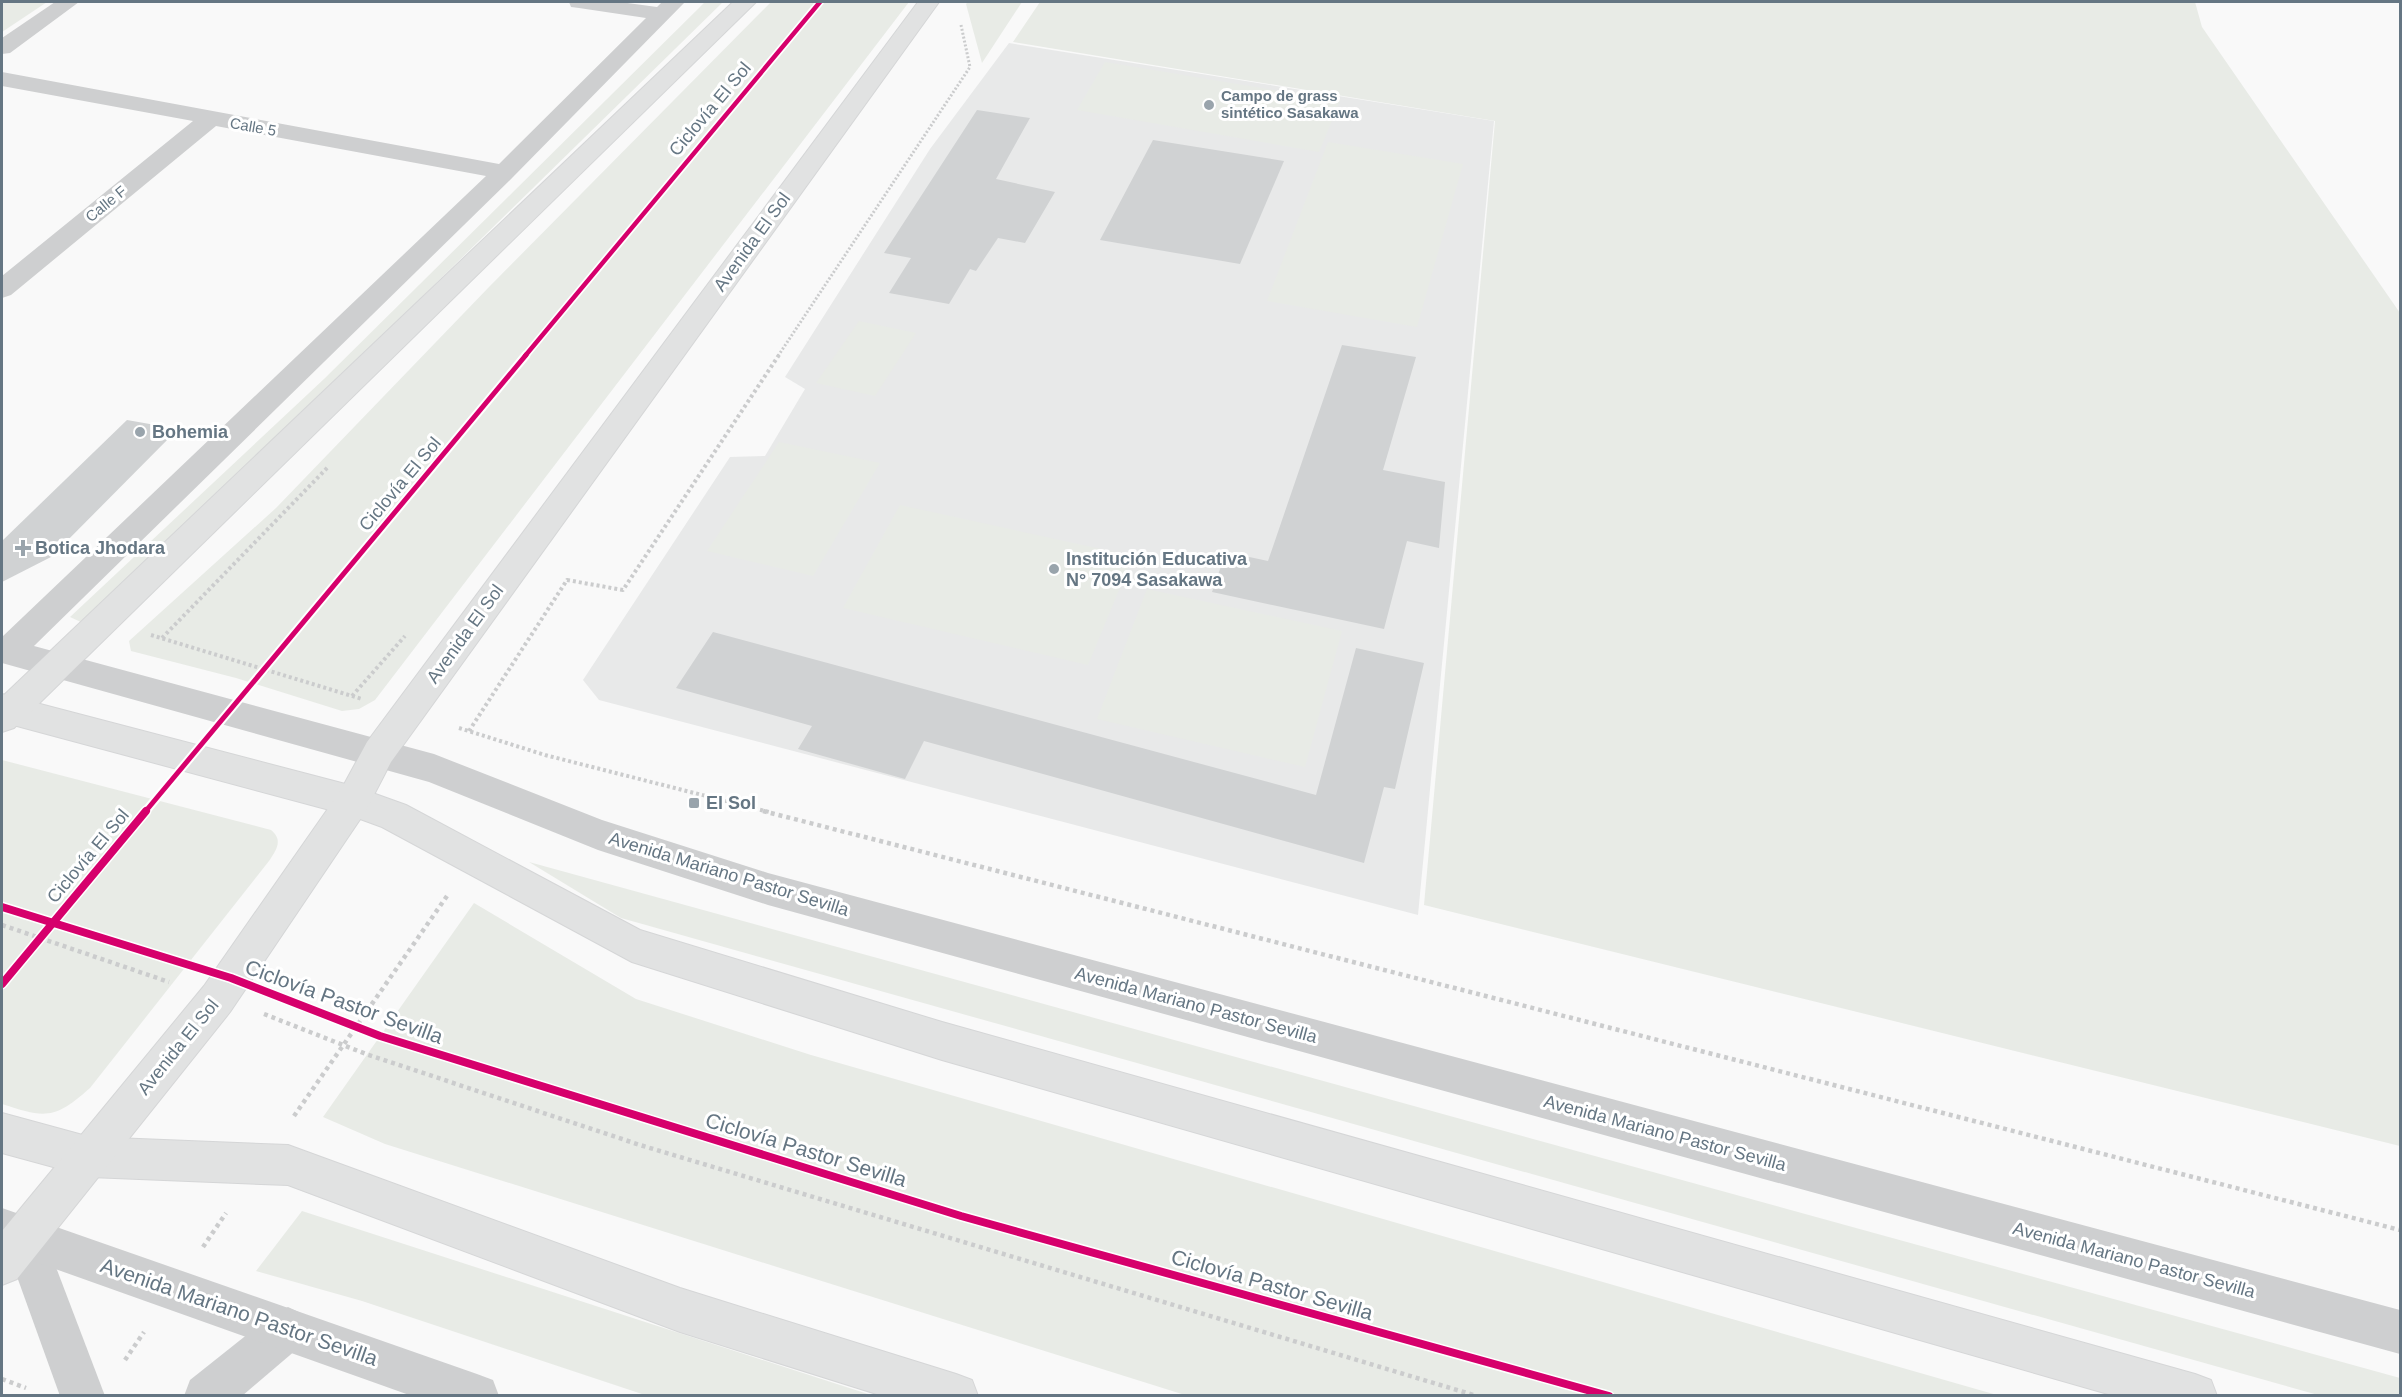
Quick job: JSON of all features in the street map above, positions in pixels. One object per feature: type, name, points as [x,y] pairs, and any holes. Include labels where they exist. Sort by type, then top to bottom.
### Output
[{"type":"main road","points":[[4,712],[57,665],[745,2]]},
{"type":"main road","name":"Avenida El Sol","points":[[9,1243],[90,1157],[217,999],[353,801],[379,752],[928,2]]},
{"type":"main road","points":[[4,712],[353,801],[394,816],[632,945],[942,1041],[2195,1395]]},
{"type":"main road","points":[[2,1133],[90,1157],[288,1165],[680,1310],[956,1395]]},
{"type":"street","points":[[2,48],[68,2]]},
{"type":"street","points":[[579,2],[668,8]]},
{"type":"street","points":[[4,651],[504,172],[668,8]]},
{"type":"street","name":"Calle 5","points":[[2,79],[504,172]]},
{"type":"street","name":"Calle F","points":[[2,289],[210,119]]},
{"type":"street","name":"Avenida Mariano Pastor Sevilla","points":[[4,651],[379,752],[434,769],[598,834],[768,889],[2400,1332]]},
{"type":"street","points":[[9,1243],[83,1395]]},
{"type":"street","name":"Avenida Mariano Pastor Sevilla","points":[[9,1243],[174,1288],[477,1395]]},
{"type":"street","points":[[206,1395],[288,1329]]},
{"type":"path","points":[[469,731],[567,580],[624,590],[970,67],[959,16]]},
{"type":"path","points":[[103,620],[545,755],[2400,1230]]},
{"type":"path","points":[[229,711],[272,661]]},
{"type":"path","points":[[513,800],[545,755]]},
{"type":"path","points":[[121,1366],[473,858]]},
{"type":"path","points":[[2,925],[277,1018],[343,1045],[640,1145],[1477,1395]]},
{"type":"shaded area","points":[[2,2],[47,2],[2,32]]},
{"type":"shaded area","points":[[705,2],[723,2],[336,381],[83,623],[70,617],[324,379]]},
{"type":"shaded area","points":[[771,2],[909,2],[375,700],[359,709],[342,711],[236,678],[131,651],[129,641],[276,508],[489,287]]},
{"type":"shaded area","points":[[968,2],[1022,2],[982,63],[966,4]]},
{"type":"shaded area","points":[[1040,2],[2195,2],[2202,27],[2400,313],[2400,1146],[1424,905],[1495,121],[1013,42]]},
{"type":"shaded area","name":"Institución Educativa N° 7094 Sasakawa","points":[[1009,43],[1494,121],[1418,915],[599,700],[583,680],[730,457],[765,456],[805,389],[785,377],[930,149]]},
{"type":"shaded area","name":"Campo de grass sintético Sasakawa","points":[[1105,62],[1340,101],[1319,152],[1077,110]]},
{"type":"shaded area","points":[[1328,142],[1463,164],[1417,327],[1267,301]]},
{"type":"shaded area","points":[[859,321],[916,333],[875,396],[816,383]]},
{"type":"shaded area","points":[[779,442],[880,463],[813,576],[707,551]]},
{"type":"shaded area","points":[[900,505],[1133,556],[1088,665],[843,608]]},
{"type":"shaded area","points":[[1147,589],[1342,631],[1305,767],[1097,719]]},
{"type":"shaded area","points":[[2,760],[271,830],[278,841],[269,861],[90,1088],[67,1106],[49,1113],[39,1114],[2,1104]]},
{"type":"shaded area","points":[[529,862],[2400,1378],[2400,1395],[2318,1395],[621,918]]},
{"type":"shaded area","points":[[474,903],[636,999],[811,1055],[1997,1395],[1185,1395],[385,1144],[323,1117]]},
{"type":"shaded area","points":[[302,1211],[871,1395],[645,1395],[362,1301],[256,1271]]},
{"type":"building","points":[[977,110],[1030,118],[996,179],[1055,192],[1025,243],[998,238],[976,271],[970,269],[949,304],[889,293],[911,258],[884,253]]},
{"type":"building","points":[[1153,140],[1284,161],[1240,264],[1100,240]]},
{"type":"building","points":[[1342,345],[1416,357],[1383,470],[1445,482],[1439,548],[1407,541],[1384,629],[1212,592],[1226,552],[1268,561]]},
{"type":"building","points":[[127,420],[178,429],[51,557],[2,582],[2,541]]},
{"type":"building","points":[[713,632],[1316,795],[1356,648],[1424,663],[1395,789],[1384,787],[1364,863],[924,741],[905,779],[798,749],[812,726],[676,688]]},
{"type":"cycle path","name":"Ciclovía El Sol","points":[[2,984],[820,2]]},
{"type":"cycle path","name":"Ciclovía Pastor Sevilla","points":[[2,907],[231,978],[380,1036],[961,1216],[1609,1396]]},
{"type":"place","name":"Campo de grass sintético Sasakawa","points":[[1209,105]]},
{"type":"place","name":"Bohemia","points":[[140,432]]},
{"type":"place","name":"Botica Jhodara","points":[[23,548]]},
{"type":"place","name":"Institución Educativa N° 7094 Sasakawa","points":[[1054,569]]},
{"type":"place","name":"El Sol","points":[[694,803]]}]
